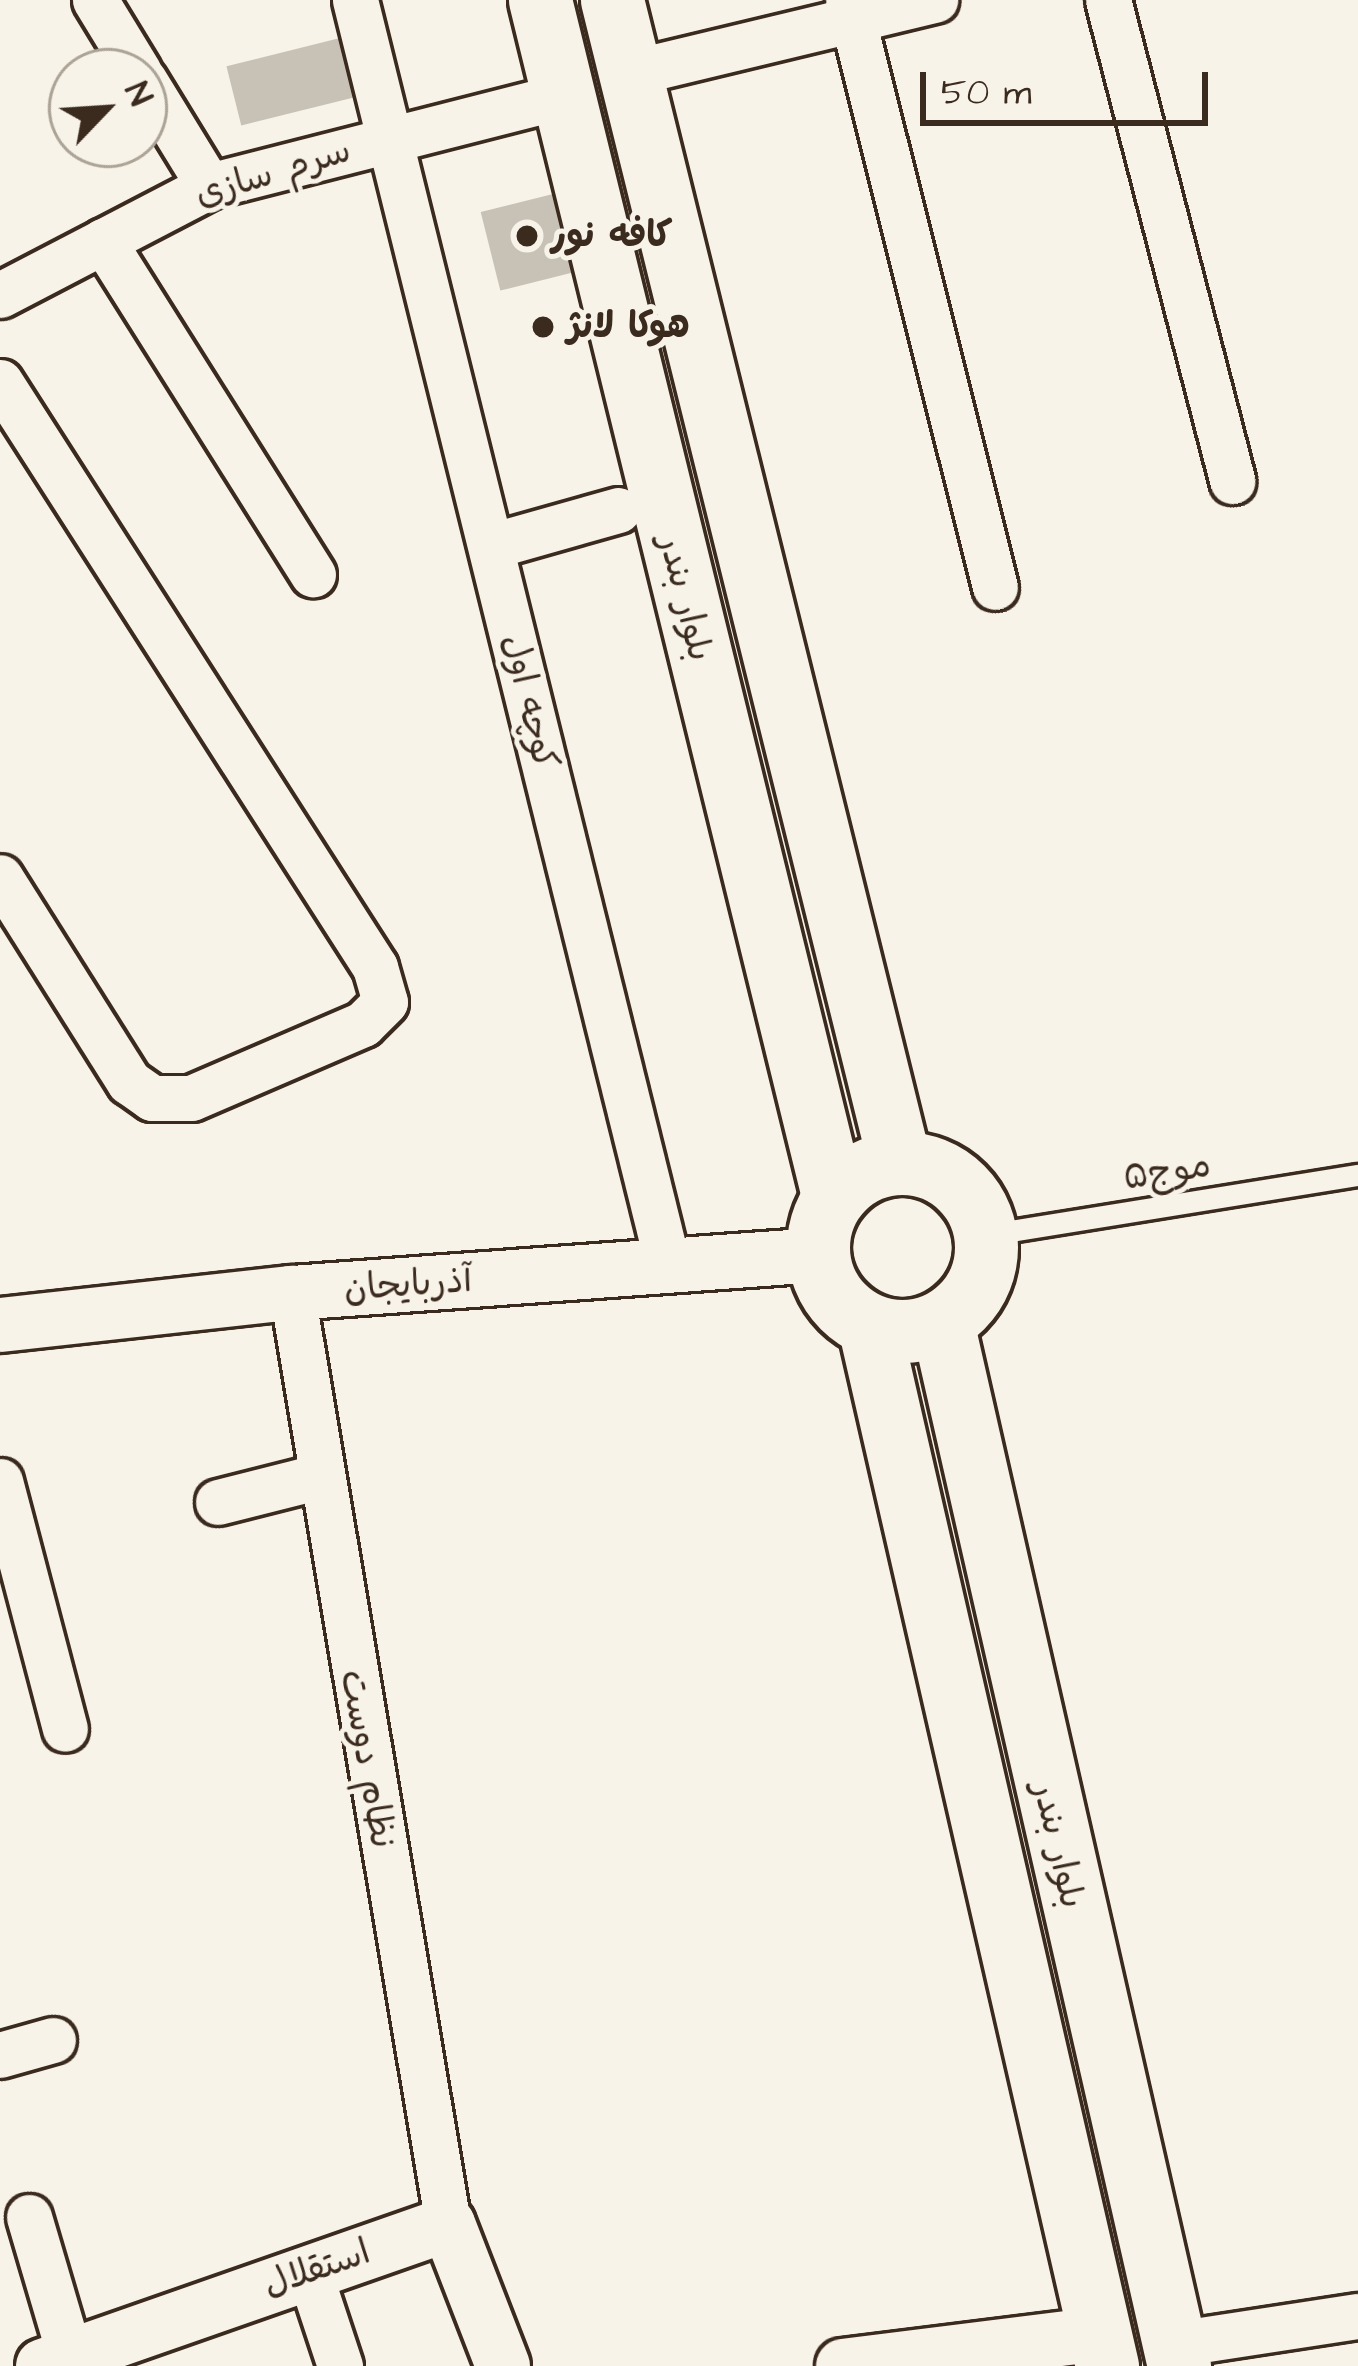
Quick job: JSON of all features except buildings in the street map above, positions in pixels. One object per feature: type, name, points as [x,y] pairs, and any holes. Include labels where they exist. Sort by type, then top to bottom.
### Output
[{"type":"main road","name":"بلوار بندر","points":[[540,0],[773,960],[825,1226]]},
{"type":"main road","name":"بلوار بندر","points":[[612,0],[899,1161]]},
{"type":"main road","points":[[773,960],[842,943]]},
{"type":"main road","points":[[899,1161],[956,1182],[986,1235],[984,1270],[968,1300],[942,1322],[905,1332],[868,1325],[843,1308],[825,1226],[862,1172],[899,1161]]},
{"type":"main road","name":"بلوار بندر","points":[[942,1322],[1177,2355]]},
{"type":"main road","name":"بلوار بندر","points":[[868,1325],[1104,2350]]},
{"type":"street","points":[[95,0],[124,48]]},
{"type":"street","name":"کوچه اول","points":[[355,0],[668,1266]]},
{"type":"street","points":[[630,73],[851,10],[935,0]]},
{"type":"street","points":[[1108,0],[1232,481]]},
{"type":"street","points":[[851,10],[995,587]]},
{"type":"street","name":"سرم سازی","points":[[0,295],[209,186],[563,96]]},
{"type":"street","points":[[168,119],[209,186]]},
{"type":"street","points":[[104,241],[313,574]]},
{"type":"street","points":[[0,382],[375,967],[385,1002],[363,1024],[191,1098],[152,1098],[129,1082],[0,878]]},
{"type":"street","points":[[491,546],[618,510]]},
{"type":"street","name":"آذربایجان","points":[[0,1325],[292,1293],[668,1266],[825,1226]]},
{"type":"street","name":"نظام دوست","points":[[292,1293],[448,2224]]},
{"type":"street","points":[[218,1502],[321,1476]]},
{"type":"street","points":[[0,1481],[65,1729]]},
{"type":"street","points":[[0,2055],[53,2039]]},
{"type":"street","points":[[29,2217],[57,2361]]},
{"type":"street","points":[[448,2224],[503,2366]]},
{"type":"street","name":"استقلال","points":[[57,2361],[448,2224]]},
{"type":"street","points":[[309,2272],[340,2366]]},
{"type":"street","points":[[1177,2355],[1358,2316]]},
{"type":"street","points":[[843,2366],[1104,2350]]},
{"type":"lane","name":"موج۵","points":[[986,1235],[1358,1175]]},
{"type":"place","name":"کافه نور","points":[[527,236]]},
{"type":"place","name":"هوكا لانژ","points":[[543,327]]}]
